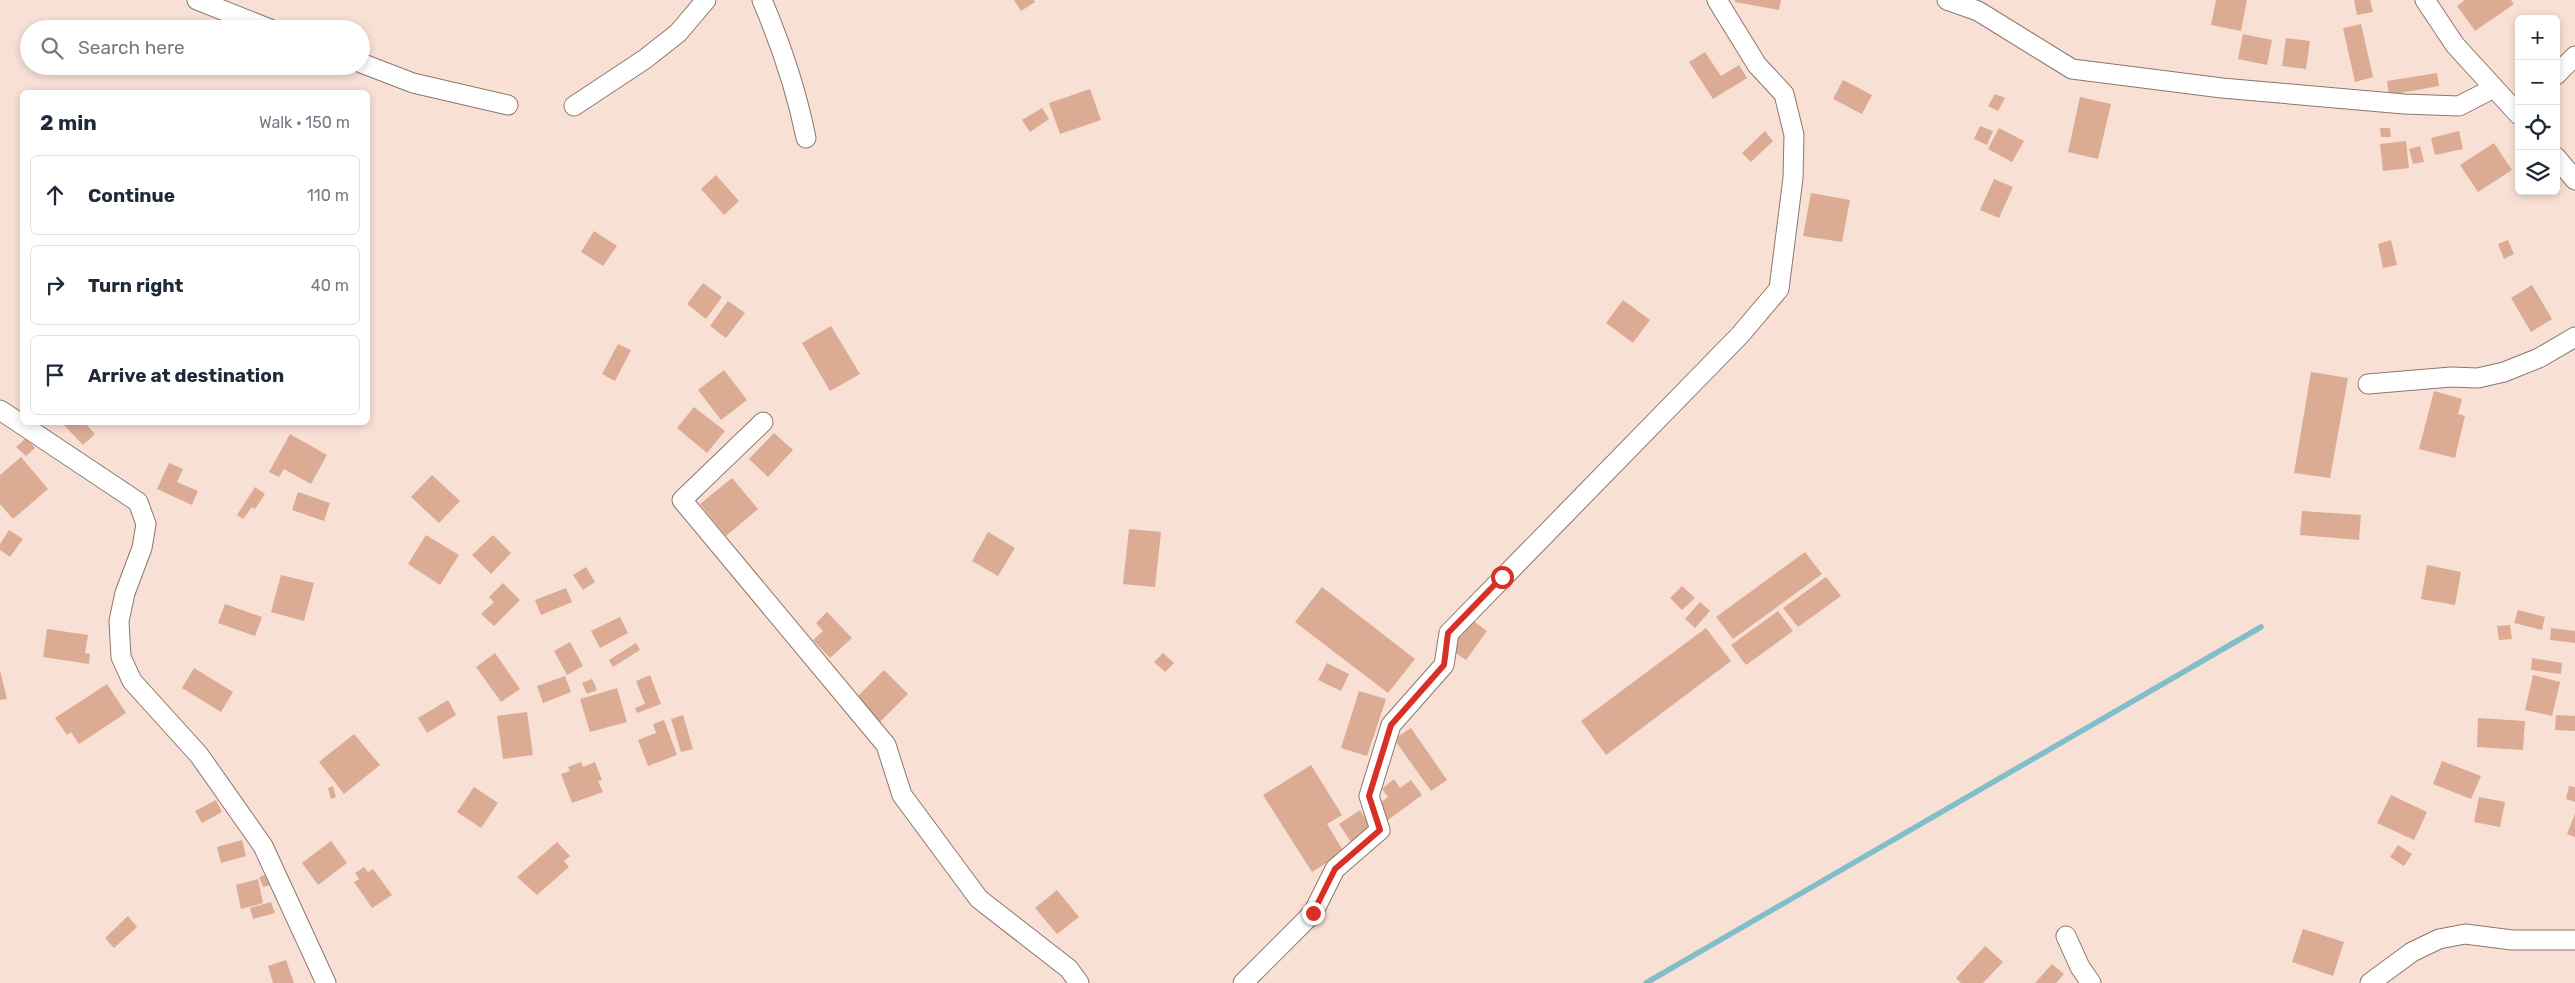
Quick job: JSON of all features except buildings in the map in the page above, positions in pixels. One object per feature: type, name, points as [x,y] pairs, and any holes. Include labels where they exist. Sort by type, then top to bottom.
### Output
[{"type":"street","points":[[197,0],[247,20]]},
{"type":"street","points":[[574,106],[652,54],[678,32],[706,0]]},
{"type":"street","points":[[762,0],[782,46],[797,92],[806,138]]},
{"type":"street","points":[[1243,983],[1313,913],[1335,869],[1380,830],[1369,796],[1391,725],[1444,665],[1448,633],[1610,465],[1740,335],[1780,289],[1793,178],[1794,136],[1784,94],[1757,65],[1717,0]]},
{"type":"street","points":[[1947,0],[1978,11],[2072,69],[2222,88],[2404,104],[2460,106],[2494,88]]},
{"type":"street","points":[[2425,0],[2455,45],[2494,88],[2515,105]]},
{"type":"street","points":[[2560,71],[2575,56]]},
{"type":"street","points":[[370,67],[413,83],[508,105]]},
{"type":"street","points":[[2560,162],[2575,180]]},
{"type":"street","points":[[2368,384],[2451,377],[2478,378],[2504,372],[2539,358],[2575,337]]},
{"type":"street","points":[[0,410],[20,423]]},
{"type":"street","points":[[762,422],[682,500],[886,745],[902,795],[979,899],[1069,969],[1079,983]]},
{"type":"street","points":[[22,425],[138,502],[146,524],[142,548],[125,593],[118,621],[121,657],[132,681],[199,755],[263,846],[326,983]]},
{"type":"street","points":[[2370,983],[2412,952],[2439,940],[2465,934],[2512,940],[2575,940]]},
{"type":"street","points":[[2066,936],[2080,967],[2091,983]]},
{"type":"waterway","points":[[1646,983],[2261,627]]},
{"type":"route","points":[[1313,913],[1335,869],[1380,830],[1369,796],[1391,725],[1444,665],[1448,633],[1502,577]]}]
